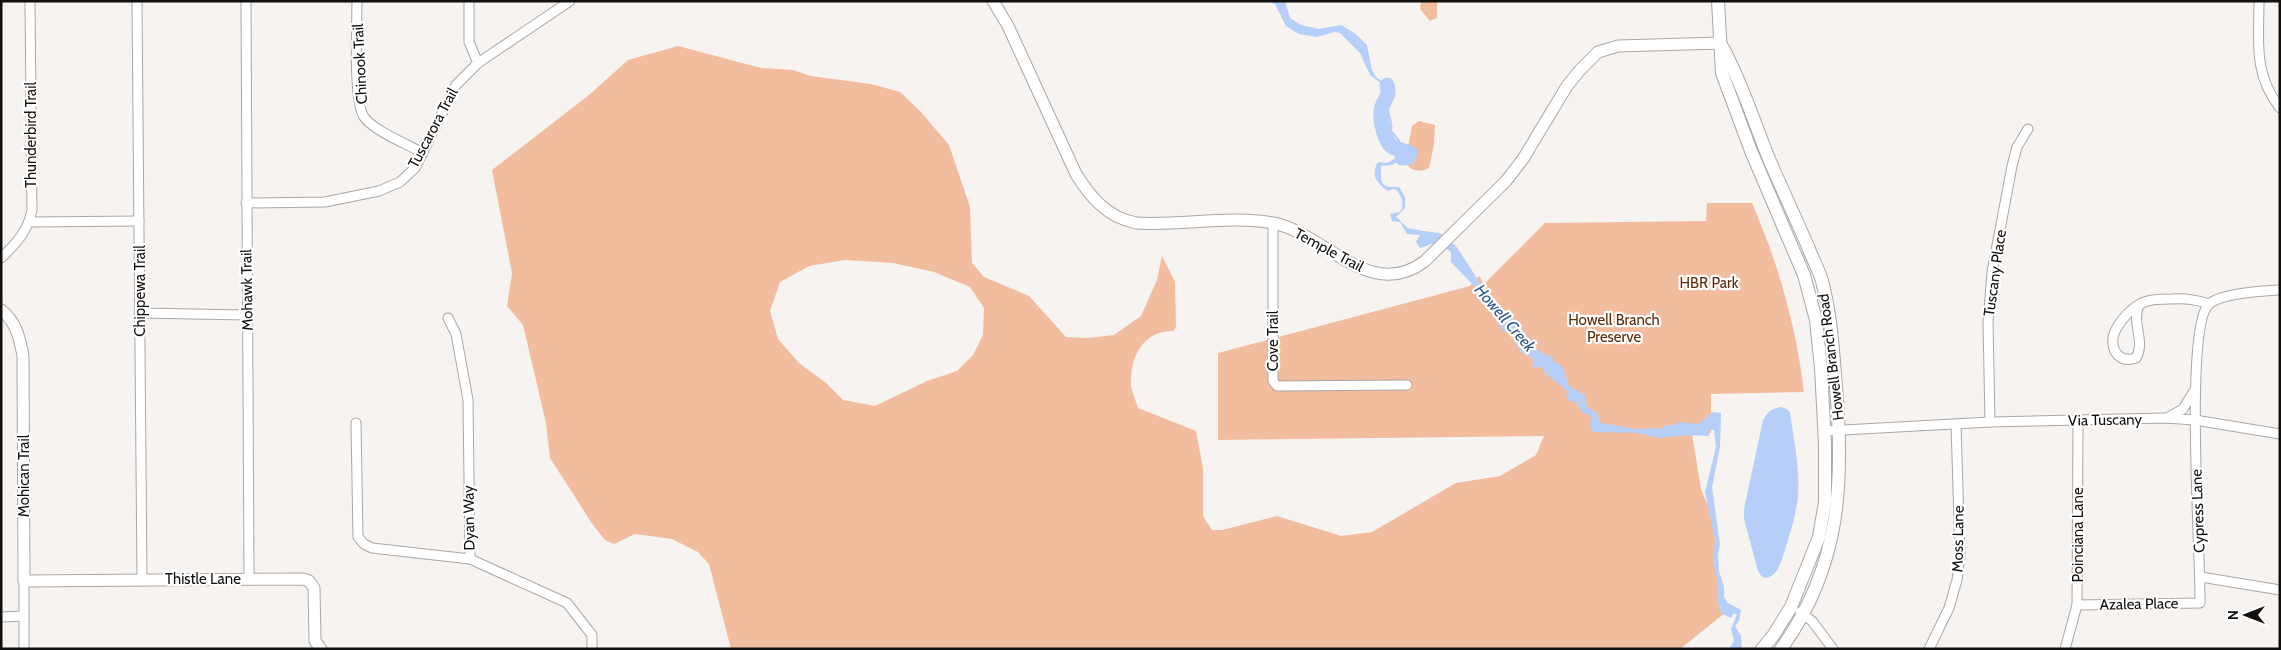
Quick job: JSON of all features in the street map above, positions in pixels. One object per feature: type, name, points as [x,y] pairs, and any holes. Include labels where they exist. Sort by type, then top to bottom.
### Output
[{"type":"main road","name":"Howell Branch Road","points":[[1718,1],[1722,73],[1733,105],[1804,275],[1816,320],[1821,368],[1825,432],[1825,502],[1820,537],[1791,607],[1773,636],[1762,649]]},
{"type":"main road","name":"Howell Branch Road","points":[[1721,43],[1734,69],[1769,158],[1821,280],[1829,319],[1839,430],[1840,469],[1832,542],[1804,615],[1781,649]]},
{"type":"street","name":"Thunderbird Trail","points":[[30,1],[32,210],[30,222]]},
{"type":"street","name":"Chippewa Trail","points":[[137,1],[142,580]]},
{"type":"street","name":"Mohawk Trail","points":[[246,1],[249,579]]},
{"type":"street","name":"Chinook Trail","points":[[357,1],[358,100],[364,117],[376,128],[423,152]]},
{"type":"street","points":[[469,1],[469,42],[478,63]]},
{"type":"street","name":"Tuscarora Trail","points":[[246,203],[325,202],[379,191],[400,182],[415,168],[456,85],[478,63],[570,1]]},
{"type":"street","name":"Temple Trail","points":[[992,1],[1008,26],[1076,174],[1090,196],[1105,209],[1122,219],[1136,223],[1245,221],[1273,223],[1300,234],[1351,264],[1383,275],[1398,274],[1412,270],[1438,250],[1506,181],[1523,159],[1567,86],[1598,52],[1618,46],[1721,43]]},
{"type":"street","points":[[2259,1],[2260,70],[2269,93],[2280,108]]},
{"type":"street","name":"Tuscany Place","points":[[1990,422],[1988,322],[1992,272],[2012,166],[2017,147],[2028,129]]},
{"type":"street","points":[[1,258],[25,232],[30,222],[139,221]]},
{"type":"street","name":"Cove Trail","points":[[1273,223],[1273,381],[1276,386],[1407,384]]},
{"type":"street","points":[[2139,305],[2135,321],[2139,352],[2136,358],[2122,359],[2116,355],[2113,345],[2114,336],[2125,316],[2139,305],[2151,300],[2183,298],[2208,304],[2223,297],[2279,289]]},
{"type":"street","points":[[2195,420],[2200,326],[2208,304]]},
{"type":"street","name":"Mohican Trail","points":[[1,310],[8,315],[20,336],[23,356],[24,649]]},
{"type":"street","points":[[139,314],[247,314]]},
{"type":"street","name":"Dyan Way","points":[[448,318],[456,334],[468,400],[470,559],[492,571],[566,603],[592,635],[592,649]]},
{"type":"street","points":[[2165,418],[2182,409],[2196,389]]},
{"type":"street","name":"Via Tuscany","points":[[1825,432],[1990,422],[2165,418],[2195,420],[2280,434]]},
{"type":"street","name":"Poinciana Lane","points":[[2065,649],[2077,605],[2078,420]]},
{"type":"street","name":"Cypress Lane","points":[[2195,420],[2201,576],[2200,603]]},
{"type":"street","points":[[356,422],[358,537],[364,544],[372,548],[470,559]]},
{"type":"street","name":"Moss Lane","points":[[1929,649],[1949,608],[1957,580],[1960,554],[1956,424]]},
{"type":"street","points":[[2201,576],[2280,590]]},
{"type":"street","name":"Thistle Lane","points":[[24,581],[303,579],[311,583],[315,593],[315,641],[321,649]]},
{"type":"street","name":"Azalea Place","points":[[2077,605],[2200,603]]},
{"type":"street","points":[[1791,607],[1812,621],[1833,649]]},
{"type":"street","points":[[1,617],[24,616]]},
{"type":"green space","points":[[1421,1],[1437,1],[1437,18],[1430,21],[1420,9]]},
{"type":"green space","points":[[678,46],[761,68],[793,70],[811,76],[871,84],[900,92],[920,111],[949,145],[970,207],[972,263],[984,277],[1029,296],[1066,337],[1087,338],[1114,335],[1141,316],[1157,280],[1162,256],[1175,282],[1176,327],[1173,331],[1162,332],[1153,336],[1140,348],[1133,365],[1131,385],[1138,408],[1196,431],[1203,468],[1203,516],[1212,530],[1222,530],[1277,516],[1341,536],[1372,532],[1456,483],[1500,476],[1536,455],[1544,436],[1218,440],[1218,353],[1470,286],[1479,276],[1484,284],[1545,223],[1706,221],[1707,203],[1752,203],[1762,226],[1785,296],[1801,367],[1804,392],[1711,394],[1711,433],[1692,434],[1701,489],[1713,518],[1721,595],[1730,609],[1680,649],[731,649],[709,564],[698,552],[672,539],[635,534],[614,544],[605,540],[593,525],[550,458],[546,423],[523,325],[507,306],[512,273],[492,170],[589,95],[628,60]],"holes":[[[845,260],[893,263],[934,272],[970,287],[984,308],[983,335],[973,355],[957,371],[927,381],[875,406],[843,400],[826,383],[799,363],[778,339],[770,311],[780,282],[809,266]]]},
{"type":"green space","points":[[1419,121],[1435,125],[1434,145],[1429,168],[1420,171],[1411,169],[1407,164],[1413,162],[1415,153],[1408,147],[1412,126]]},
{"type":"water","points":[[1265,1],[1285,1],[1290,18],[1301,25],[1319,29],[1341,25],[1356,34],[1367,45],[1372,70],[1376,77],[1390,87],[1390,97],[1387,104],[1383,103],[1387,88],[1370,75],[1360,53],[1340,33],[1334,32],[1317,37],[1299,34],[1286,26],[1275,4]]},
{"type":"water","points":[[1404,148],[1409,148],[1415,153],[1416,159],[1407,164],[1401,160],[1392,165],[1381,166],[1382,183],[1392,187],[1399,187],[1405,197],[1405,208],[1396,217],[1408,228],[1440,233],[1456,246],[1499,312],[1505,314],[1513,313],[1512,318],[1529,337],[1527,339],[1531,344],[1546,354],[1545,357],[1552,355],[1553,361],[1562,366],[1569,386],[1585,395],[1587,407],[1597,413],[1600,423],[1638,429],[1663,428],[1665,425],[1675,425],[1679,422],[1699,424],[1712,412],[1721,413],[1720,447],[1712,487],[1720,544],[1718,554],[1719,571],[1724,587],[1724,597],[1728,603],[1741,610],[1739,621],[1735,626],[1741,636],[1742,649],[1729,649],[1734,641],[1731,629],[1737,614],[1733,614],[1731,618],[1721,613],[1718,604],[1718,582],[1713,563],[1715,540],[1705,492],[1716,447],[1714,430],[1710,430],[1709,436],[1690,435],[1659,438],[1637,433],[1593,432],[1590,427],[1591,416],[1582,412],[1576,402],[1569,401],[1566,396],[1567,391],[1545,373],[1542,367],[1533,368],[1533,359],[1520,351],[1514,340],[1516,335],[1503,331],[1476,288],[1451,262],[1451,252],[1438,242],[1420,248],[1416,242],[1420,235],[1407,234],[1400,222],[1392,221],[1390,214],[1400,212],[1403,204],[1401,198],[1397,190],[1388,191],[1381,185],[1376,179],[1375,171],[1378,162],[1387,163],[1399,156],[1408,154],[1402,152]]},
{"type":"water","points":[[1781,407],[1790,412],[1797,465],[1798,497],[1793,524],[1781,563],[1777,570],[1767,578],[1762,577],[1758,571],[1744,519],[1744,509],[1763,420],[1770,411]]},
{"type":"waterway","name":"Howell Creek","points":[[1387,85],[1388,93],[1381,111],[1382,125],[1386,139],[1391,146],[1410,153],[1409,157],[1402,158]]},
{"type":"waterway","points":[[1388,101],[1387,108],[1391,131],[1406,151]]},
{"type":"park label","name":"HBR Park","points":[[1709,283]]},
{"type":"park label","name":"Howell Branch Preserve","points":[[1614,328]]}]
